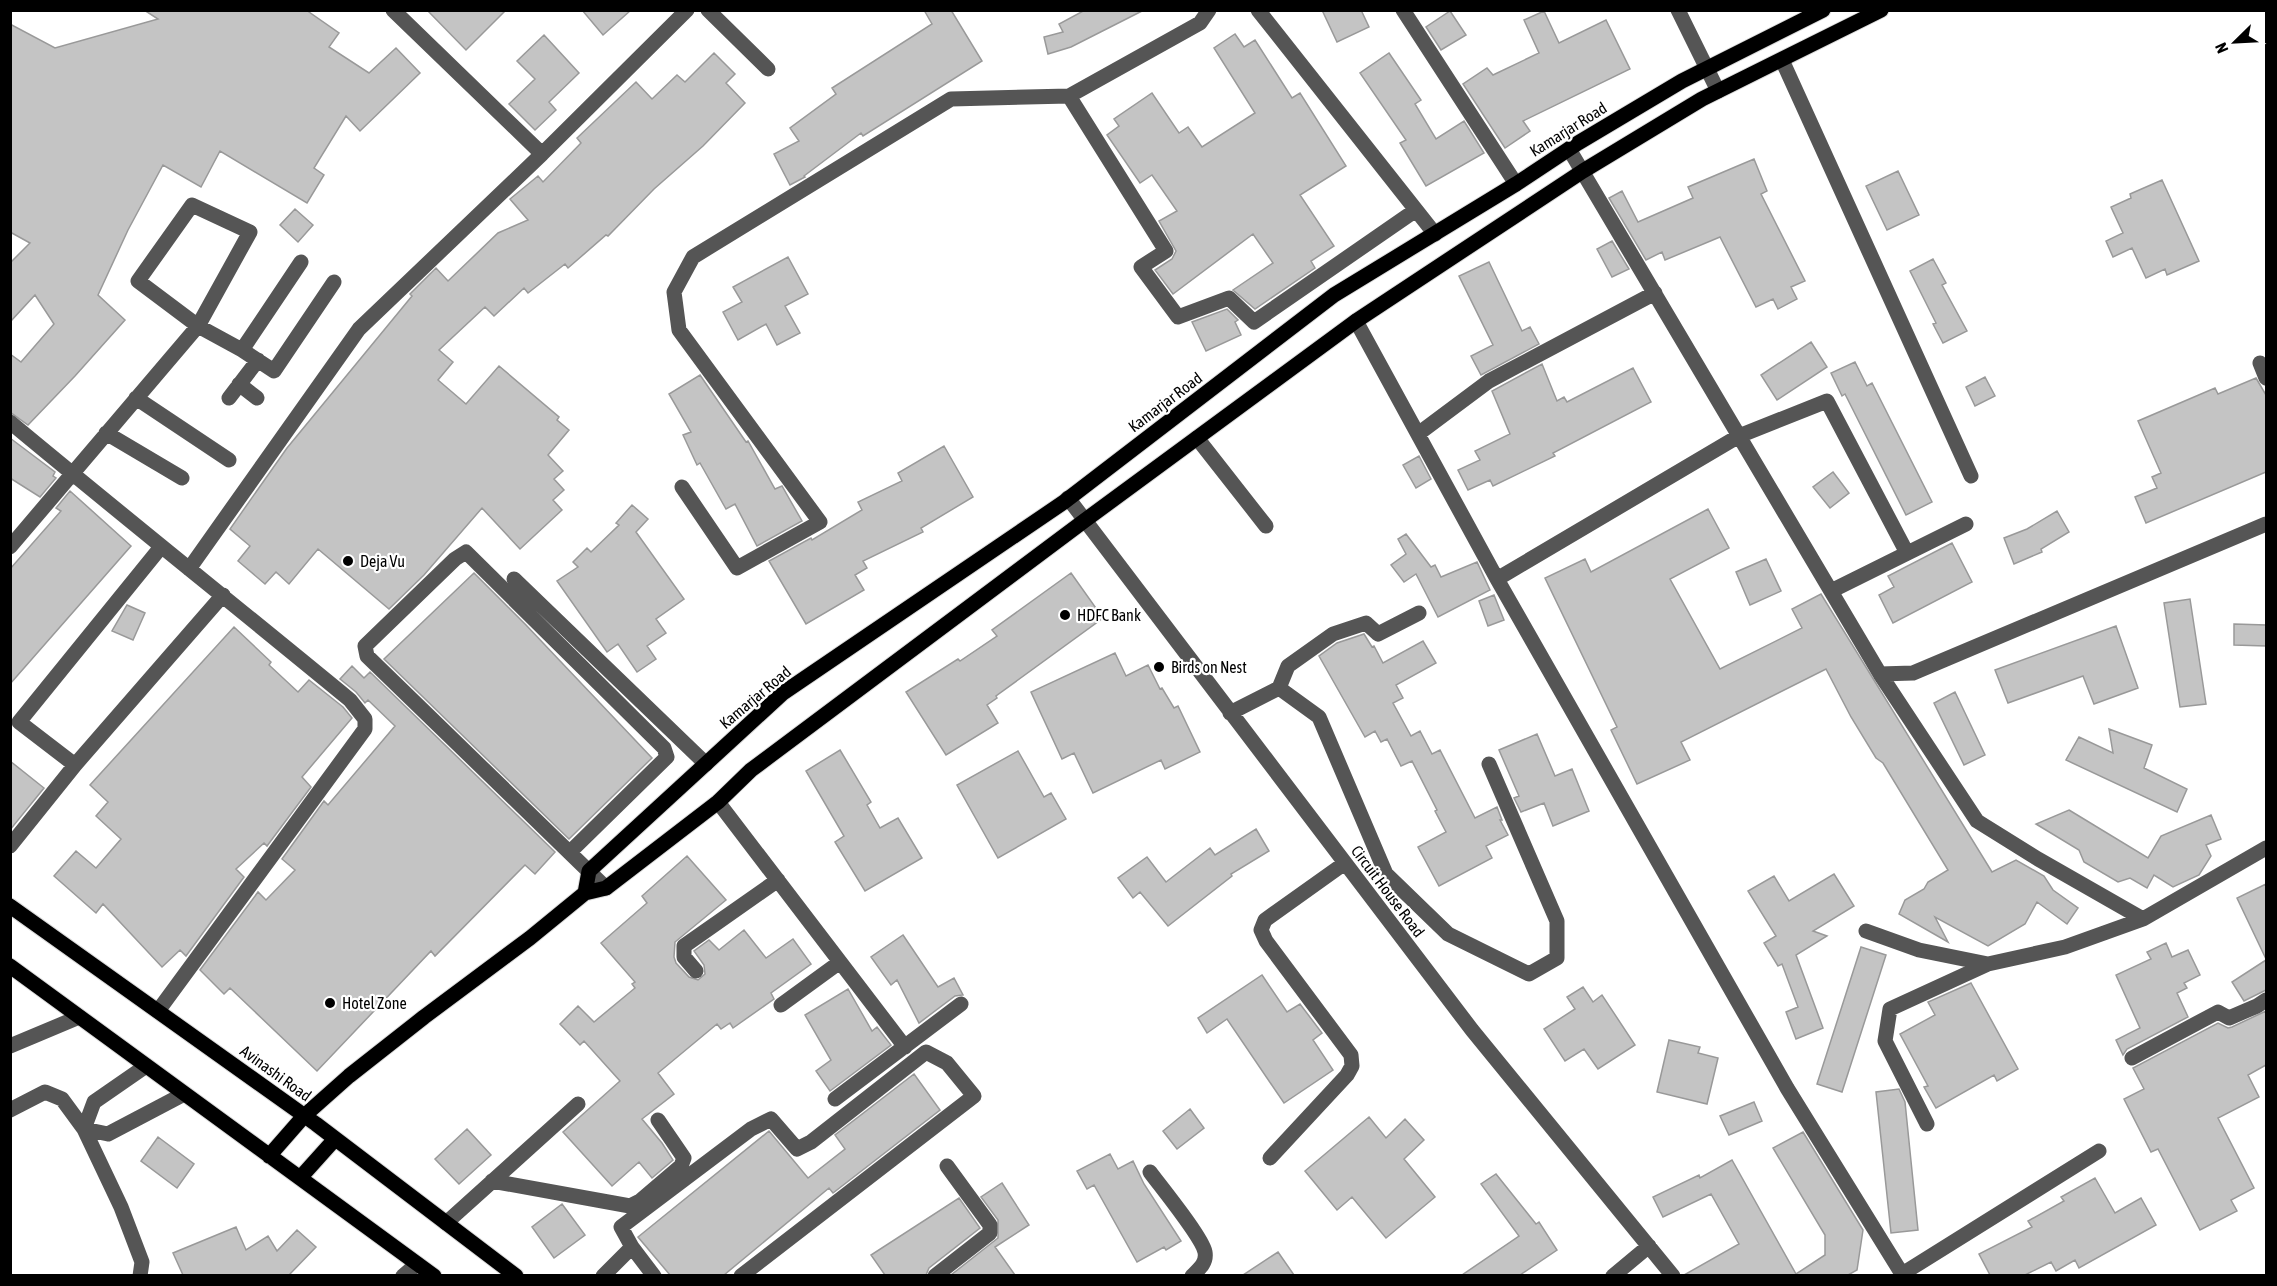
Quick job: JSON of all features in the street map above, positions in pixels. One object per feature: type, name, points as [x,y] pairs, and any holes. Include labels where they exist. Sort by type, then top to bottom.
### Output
[{"type":"main road","name":"Kamarjar Road","points":[[589,872],[783,693],[1068,498],[1334,295],[1569,149],[1706,68],[1823,10]]},
{"type":"main road","points":[[269,1156],[304,1116],[414,1024],[530,938],[585,893],[606,888],[718,802],[751,770],[1356,321],[1583,171],[1718,91],[1881,10]]},
{"type":"main road","points":[[585,893],[589,872]]},
{"type":"main road","name":"Avinashi Road","points":[[10,906],[304,1116],[516,1275]]},
{"type":"main road","points":[[10,966],[434,1275]]},
{"type":"main road","points":[[300,1178],[335,1139]]},
{"type":"street","points":[[393,10],[543,154]]},
{"type":"street","points":[[189,569],[359,329],[543,154],[687,10]]},
{"type":"street","points":[[708,10],[768,69]]},
{"type":"street","points":[[682,487],[737,568],[820,522],[679,330],[674,292],[693,257],[951,99],[1069,96],[1200,23],[1209,10]]},
{"type":"street","points":[[1258,10],[1435,234]]},
{"type":"street","points":[[1403,10],[1516,184]]},
{"type":"street","points":[[1678,10],[1718,91]]},
{"type":"street","points":[[1782,60],[1971,476]]},
{"type":"street","points":[[1069,96],[1166,251],[1141,267],[1178,317],[1229,298],[1254,322],[1416,210]]},
{"type":"street","points":[[1569,149],[1880,674],[1977,821],[2038,859],[2144,919]]},
{"type":"street","points":[[10,547],[198,326],[250,232],[192,205],[138,281],[198,326],[274,371],[334,282]]},
{"type":"street","points":[[242,350],[301,262]]},
{"type":"street","points":[[1418,434],[1489,381],[1655,293]]},
{"type":"street","points":[[1356,321],[1497,579],[1786,1088],[1902,1275],[2099,1151]]},
{"type":"street","points":[[229,398],[258,360]]},
{"type":"street","points":[[2260,363],[2266,378]]},
{"type":"street","points":[[239,384],[257,398]]},
{"type":"street","points":[[136,398],[229,460]]},
{"type":"street","points":[[1497,579],[1739,436],[1827,401],[1907,553]]},
{"type":"street","points":[[10,422],[161,548],[223,595],[350,700],[365,718],[365,729],[158,1011]]},
{"type":"street","points":[[106,433],[182,478]]},
{"type":"street","points":[[1197,438],[1266,526]]},
{"type":"street","name":"Circuit House Road","points":[[1068,498],[1472,1030],[1673,1275]]},
{"type":"street","points":[[1831,591],[1966,524]]},
{"type":"street","points":[[1880,674],[1913,673],[2266,524]]},
{"type":"street","points":[[75,765],[19,722],[161,548]]},
{"type":"street","points":[[570,852],[667,757],[664,748],[466,552],[455,559],[365,646],[368,656],[606,888]]},
{"type":"street","points":[[514,579],[706,764]]},
{"type":"street","points":[[10,846],[75,765],[223,595]]},
{"type":"street","points":[[1230,713],[1279,688],[1288,666],[1333,634],[1366,623],[1378,634],[1419,613]]},
{"type":"street","points":[[1279,688],[1318,717],[1386,874],[1448,934],[1529,974],[1557,958],[1557,921],[1489,764]]},
{"type":"street","points":[[718,802],[905,1047]]},
{"type":"street","points":[[1927,1124],[1885,1041],[1890,1009],[1988,964],[2065,947],[2144,919],[2266,848]]},
{"type":"street","points":[[1270,1158],[1347,1075],[1352,1066],[1351,1055],[1266,941],[1261,930],[1265,920],[1344,863]]},
{"type":"street","points":[[696,971],[684,957],[684,946],[778,880]]},
{"type":"street","points":[[1866,931],[1919,950],[1988,964]]},
{"type":"street","points":[[781,1005],[840,962]]},
{"type":"street","points":[[2132,1058],[2218,1012],[2229,1018],[2266,1000]]},
{"type":"street","points":[[836,1099],[961,1004]]},
{"type":"street","points":[[10,1046],[80,1017]]},
{"type":"street","points":[[654,1275],[632,1247],[621,1227],[751,1129],[771,1119],[797,1149],[811,1142],[926,1052],[947,1063],[974,1096],[741,1275]]},
{"type":"street","points":[[84,1129],[94,1101],[146,1066]]},
{"type":"street","points":[[10,1110],[45,1092],[62,1098],[84,1129],[121,1207],[142,1262],[140,1275]]},
{"type":"street","points":[[84,1129],[108,1134],[184,1094]]},
{"type":"street","points":[[446,1223],[578,1104]]},
{"type":"street","points":[[492,1181],[630,1206],[640,1201],[681,1166],[684,1158],[658,1120]]},
{"type":"street","points":[[935,1275],[990,1233],[990,1225],[947,1166]]},
{"type":"street","points":[[1150,1172],[1196,1235],[1205,1252],[1203,1266],[1192,1275]]},
{"type":"street","points":[[1613,1275],[1649,1246]]},
{"type":"street","points":[[603,1275],[632,1247]]},
{"type":"street","points":[[403,1275],[417,1264]]},
{"type":"building","points":[[144,10],[306,10],[339,33],[329,47],[369,73],[396,48],[420,73],[360,131],[346,116],[314,168],[324,175],[307,203],[220,151],[201,187],[163,165],[128,230],[98,295],[125,320],[28,425],[10,412],[10,354],[21,362],[54,324],[35,295],[10,322],[10,263],[30,243],[10,232],[10,24],[55,48],[158,19]]},
{"type":"building","points":[[427,10],[506,10],[466,50]]},
{"type":"building","points":[[582,10],[631,10],[603,35]]},
{"type":"building","points":[[924,10],[951,10],[982,61],[863,136],[861,133],[805,177],[790,185],[774,154],[799,141],[790,128],[836,94],[832,88],[932,24]]},
{"type":"building","points":[[1085,10],[1144,10],[1071,47],[1048,54],[1044,37],[1063,32],[1059,24]]},
{"type":"building","points":[[1322,10],[1361,10],[1369,27],[1337,42]]},
{"type":"building","points":[[1450,11],[1466,35],[1441,50],[1426,27]]},
{"type":"building","points":[[1544,11],[1559,43],[1606,20],[1630,69],[1523,121],[1530,131],[1505,148],[1463,84],[1487,68],[1493,75],[1539,53],[1524,20]]},
{"type":"building","points":[[1235,34],[1244,47],[1255,40],[1292,98],[1300,93],[1346,166],[1300,195],[1334,246],[1311,261],[1315,268],[1255,309],[1233,290],[1273,263],[1253,234],[1173,294],[1155,270],[1172,259],[1176,251],[1159,221],[1177,211],[1152,175],[1140,183],[1107,135],[1119,126],[1114,119],[1152,93],[1179,133],[1188,127],[1202,147],[1255,113],[1214,48]]},
{"type":"building","points":[[544,35],[579,73],[549,102],[556,110],[535,130],[509,104],[535,79],[517,61]]},
{"type":"building","points":[[714,53],[735,74],[726,83],[745,103],[608,236],[606,235],[568,268],[565,264],[528,293],[524,288],[494,316],[485,307],[439,350],[453,362],[438,380],[466,404],[499,366],[559,417],[557,420],[569,430],[548,455],[563,471],[554,479],[564,490],[553,500],[562,510],[520,549],[482,508],[424,575],[389,609],[318,549],[289,584],[276,572],[265,584],[238,561],[250,546],[230,529],[287,448],[412,296],[410,294],[436,268],[448,281],[498,233],[528,220],[510,199],[538,176],[543,182],[581,143],[577,138],[636,82],[652,99],[677,75],[685,82]]},
{"type":"building","points":[[1389,53],[1421,100],[1415,104],[1436,139],[1464,121],[1484,153],[1426,186],[1400,143],[1406,140],[1360,73]]},
{"type":"building","points":[[1754,159],[1767,191],[1761,194],[1805,281],[1791,287],[1797,299],[1778,309],[1773,299],[1756,307],[1720,237],[1665,260],[1662,252],[1646,260],[1609,198],[1622,191],[1638,222],[1693,198],[1688,187]]},
{"type":"building","points":[[1898,171],[1919,215],[1887,230],[1866,186]]},
{"type":"building","points":[[2162,180],[2199,261],[2167,275],[2165,269],[2146,278],[2132,248],[2113,257],[2106,241],[2123,233],[2111,207],[2131,198],[2130,194]]},
{"type":"building","points":[[295,209],[313,225],[298,242],[280,225]]},
{"type":"building","points":[[1612,241],[1629,269],[1612,277],[1597,249]]},
{"type":"building","points":[[788,257],[808,294],[785,306],[800,333],[777,345],[766,324],[738,340],[723,312],[742,302],[733,287]]},
{"type":"building","points":[[1933,259],[1946,283],[1942,285],[1967,331],[1943,343],[1933,324],[1936,323],[1910,271]]},
{"type":"building","points":[[1489,262],[1522,331],[1530,327],[1539,344],[1481,375],[1471,356],[1493,345],[1459,276]]},
{"type":"building","points":[[1227,309],[1238,320],[1235,322],[1241,335],[1206,351],[1192,322]]},
{"type":"building","points":[[1811,342],[1827,367],[1777,400],[1761,375]]},
{"type":"building","points":[[1855,362],[1867,386],[1872,383],[1932,502],[1906,515],[1845,394],[1842,396],[1831,373]]},
{"type":"building","points":[[1542,364],[1557,401],[1564,397],[1567,402],[1633,368],[1651,402],[1553,453],[1555,456],[1493,486],[1490,480],[1468,490],[1458,470],[1480,460],[1475,451],[1510,434],[1492,391]]},
{"type":"building","points":[[700,375],[746,442],[748,441],[775,489],[782,486],[802,521],[757,546],[735,504],[726,509],[700,463],[697,465],[683,435],[691,432],[669,394]]},
{"type":"building","points":[[1985,377],[1995,396],[1975,406],[1966,387]]},
{"type":"building","points":[[2256,378],[2266,395],[2266,472],[2146,523],[2135,497],[2157,488],[2152,477],[2161,473],[2138,421],[2215,388],[2218,394]]},
{"type":"building","points":[[10,438],[55,472],[53,476],[56,478],[40,497],[10,478]]},
{"type":"building","points":[[944,446],[973,497],[921,528],[923,532],[863,561],[867,568],[855,575],[864,590],[806,624],[769,561],[811,538],[812,540],[862,510],[858,502],[902,481],[898,473]]},
{"type":"building","points":[[1419,456],[1431,479],[1416,488],[1403,465]]},
{"type":"building","points":[[1833,472],[1849,493],[1830,508],[1813,487]]},
{"type":"building","points":[[70,491],[131,546],[10,684],[10,569],[61,511],[56,508]]},
{"type":"building","points":[[632,505],[648,519],[636,532],[684,599],[656,619],[666,633],[647,646],[656,659],[637,672],[618,644],[607,652],[557,581],[578,567],[573,562],[587,548],[591,552],[619,525],[616,523]]},
{"type":"building","points":[[1708,509],[1729,548],[1670,579],[1720,669],[1802,628],[1792,609],[1821,594],[1992,872],[2016,860],[2044,876],[2053,890],[2078,908],[2067,924],[2037,902],[2025,924],[1988,946],[1935,917],[1948,942],[1899,914],[1905,900],[1924,889],[1928,882],[1948,870],[1883,763],[1876,758],[1851,717],[1826,669],[1681,742],[1690,760],[1637,784],[1611,730],[1617,727],[1545,578],[1585,559],[1591,572]]},
{"type":"building","points":[[2057,511],[2069,532],[2041,549],[2042,552],[2014,564],[2004,538],[2027,529]]},
{"type":"building","points":[[1406,534],[1431,567],[1435,565],[1441,577],[1477,562],[1490,590],[1438,617],[1416,574],[1404,582],[1391,565],[1406,554],[1398,539]]},
{"type":"building","points":[[1952,543],[1972,582],[1893,623],[1879,595],[1894,587],[1888,576]]},
{"type":"building","points":[[1766,559],[1781,591],[1750,605],[1736,572]]},
{"type":"building","points":[[474,573],[652,758],[569,839],[384,659]]},
{"type":"building","points":[[1071,573],[1103,618],[996,696],[997,698],[987,705],[998,723],[946,755],[906,692],[958,659],[960,661],[997,636],[992,630]]},
{"type":"building","points":[[1494,595],[1504,620],[1488,626],[1479,601]]},
{"type":"building","points":[[2190,599],[2206,704],[2180,707],[2164,603]]},
{"type":"building","points":[[127,605],[145,613],[133,640],[112,631]]},
{"type":"building","points":[[2234,624],[2266,625],[2266,646],[2234,645]]},
{"type":"building","points":[[2116,626],[2138,688],[2094,704],[2083,676],[2008,703],[1995,670]]},
{"type":"building","points":[[234,627],[271,662],[269,665],[298,692],[309,680],[343,707],[352,718],[302,777],[311,787],[267,846],[264,843],[236,869],[244,877],[186,956],[180,950],[162,967],[103,904],[96,913],[54,876],[76,851],[96,868],[121,839],[96,816],[108,802],[90,785]]},
{"type":"building","points":[[1364,634],[1383,663],[1423,641],[1436,663],[1396,685],[1403,698],[1393,703],[1411,736],[1420,731],[1432,754],[1440,750],[1475,818],[1497,807],[1502,820],[1500,820],[1508,835],[1486,846],[1492,858],[1439,886],[1418,847],[1446,832],[1412,761],[1401,766],[1387,739],[1381,742],[1375,731],[1365,737],[1319,656],[1337,643]]},
{"type":"building","points":[[1115,653],[1126,676],[1148,665],[1160,689],[1162,688],[1174,708],[1178,706],[1200,752],[1165,769],[1161,760],[1093,793],[1074,753],[1062,759],[1031,692]]},
{"type":"building","points":[[352,666],[364,678],[370,672],[555,852],[535,874],[525,865],[435,956],[431,951],[317,1071],[230,988],[224,994],[200,970],[258,892],[266,900],[295,870],[282,859],[324,801],[328,805],[395,726],[368,700],[365,703],[340,679]]},
{"type":"building","points":[[1955,692],[1985,755],[1964,765],[1934,703]]},
{"type":"building","points":[[2109,729],[2152,745],[2144,768],[2187,789],[2177,812],[2066,760],[2079,737],[2113,753]]},
{"type":"building","points":[[1537,734],[1555,776],[1572,769],[1589,811],[1553,826],[1544,803],[1521,812],[1514,798],[1519,796],[1499,750]]},
{"type":"building","points":[[840,750],[871,802],[867,805],[880,828],[898,818],[922,858],[865,891],[835,842],[844,836],[806,771]]},
{"type":"building","points":[[1018,751],[1044,797],[1051,793],[1066,819],[998,858],[957,785]]},
{"type":"building","points":[[10,761],[44,788],[10,830]]},
{"type":"building","points":[[2069,810],[2148,858],[2161,836],[2211,815],[2221,839],[2206,845],[2211,856],[2199,875],[2173,887],[2154,875],[2147,888],[2130,878],[2118,882],[2084,862],[2079,850],[2036,824]]},
{"type":"building","points":[[1256,829],[1269,851],[1231,874],[1232,876],[1168,926],[1140,892],[1133,898],[1118,878],[1147,857],[1166,882],[1210,848],[1215,855]]},
{"type":"building","points":[[687,856],[726,900],[675,942],[676,963],[689,977],[698,980],[705,974],[704,965],[694,951],[709,940],[719,950],[744,930],[766,958],[793,939],[811,964],[771,993],[774,999],[733,1028],[730,1023],[721,1029],[717,1024],[658,1073],[674,1094],[642,1119],[673,1160],[652,1178],[639,1162],[612,1186],[563,1132],[620,1081],[584,1041],[580,1045],[560,1024],[578,1006],[594,1022],[635,988],[632,984],[635,982],[601,943],[647,903],[642,896]]},
{"type":"building","points":[[1834,874],[1854,906],[1813,931],[1827,936],[1796,955],[1823,1028],[1796,1039],[1786,1012],[1798,1007],[1782,964],[1778,966],[1764,943],[1776,936],[1748,891],[1774,876],[1789,901]]},
{"type":"building","points":[[2266,884],[2266,959],[2237,898]]},
{"type":"building","points":[[903,935],[938,987],[954,978],[963,995],[955,996],[919,1023],[897,980],[891,985],[871,957]]},
{"type":"building","points":[[2166,943],[2172,957],[2188,950],[2200,975],[2184,983],[2187,988],[2177,993],[2188,1017],[2127,1049],[2123,1055],[2116,1040],[2140,1028],[2116,975],[2151,959],[2147,952]]},
{"type":"building","points":[[1861,947],[1886,955],[1842,1092],[1817,1084]]},
{"type":"building","points":[[2266,960],[2266,990],[2244,1001],[2232,982]]},
{"type":"building","points":[[1262,975],[1287,1012],[1300,1004],[1322,1033],[1313,1040],[1333,1070],[1284,1103],[1227,1019],[1207,1033],[1198,1018]]},
{"type":"building","points":[[1971,983],[2018,1069],[1997,1081],[1994,1075],[1936,1108],[1924,1087],[1928,1086],[1900,1034],[1935,1015],[1928,1002]]},
{"type":"building","points":[[1583,987],[1593,1002],[1602,995],[1635,1045],[1598,1069],[1584,1049],[1565,1061],[1544,1029],[1575,1009],[1567,997]]},
{"type":"building","points":[[848,989],[872,1031],[877,1027],[891,1045],[830,1091],[816,1071],[831,1060],[805,1015]]},
{"type":"building","points":[[2266,1011],[2266,1065],[2248,1075],[2259,1097],[2218,1118],[2254,1188],[2231,1200],[2237,1211],[2200,1230],[2158,1149],[2151,1152],[2124,1099],[2144,1089],[2133,1068],[2218,1023],[2228,1028],[2232,1027]]},
{"type":"building","points":[[1669,1040],[1700,1047],[1698,1053],[1718,1058],[1707,1104],[1657,1092]]},
{"type":"building","points":[[914,1074],[940,1110],[833,1193],[829,1188],[724,1275],[670,1275],[638,1237],[769,1131],[808,1178],[845,1149],[835,1135]]},
{"type":"building","points":[[1899,1089],[1905,1102],[1918,1230],[1891,1233],[1876,1092]]},
{"type":"building","points":[[1754,1102],[1762,1121],[1729,1135],[1720,1116]]},
{"type":"building","points":[[1190,1109],[1204,1128],[1177,1149],[1163,1131]]},
{"type":"building","points":[[1369,1117],[1386,1138],[1405,1119],[1424,1140],[1404,1159],[1435,1197],[1386,1238],[1352,1197],[1337,1210],[1305,1171]]},
{"type":"building","points":[[467,1129],[491,1155],[459,1184],[435,1159]]},
{"type":"building","points":[[1803,1132],[1863,1230],[1857,1270],[1848,1275],[1684,1275],[1739,1244],[1711,1194],[1663,1217],[1653,1197],[1699,1175],[1700,1178],[1732,1160],[1796,1274],[1825,1255],[1825,1235],[1773,1148]]},
{"type":"building","points":[[158,1137],[194,1164],[177,1188],[141,1161]]},
{"type":"building","points":[[1110,1154],[1118,1169],[1133,1161],[1144,1184],[1181,1241],[1166,1250],[1164,1247],[1137,1262],[1094,1185],[1087,1189],[1077,1171]]},
{"type":"building","points":[[1496,1174],[1536,1224],[1539,1222],[1557,1250],[1520,1275],[1462,1275],[1519,1236],[1481,1184]]},
{"type":"building","points":[[2095,1178],[2115,1213],[2141,1198],[2156,1225],[2079,1268],[2075,1260],[2056,1271],[2051,1262],[2025,1275],[1990,1275],[1979,1254],[2032,1227],[2028,1221],[2064,1201],[2061,1197]]},
{"type":"building","points":[[1002,1183],[1029,1225],[995,1247],[1015,1275],[951,1275],[998,1238],[998,1220],[981,1197]]},
{"type":"building","points":[[959,1198],[980,1228],[929,1268],[926,1275],[885,1275],[871,1255]]},
{"type":"building","points":[[562,1204],[585,1235],[554,1258],[532,1227]]},
{"type":"building","points":[[236,1227],[246,1250],[268,1236],[277,1251],[297,1230],[316,1247],[289,1275],[183,1275],[173,1253]]},
{"type":"building","points":[[1278,1252],[1294,1275],[1243,1275]]},
{"type":"place","name":"Deja Vu","points":[[348,561]]},
{"type":"place","name":"HDFC Bank","points":[[1065,615]]},
{"type":"place","name":"Birds on Nest","points":[[1159,667]]},
{"type":"place","name":"Hotel Zone","points":[[330,1003]]}]
